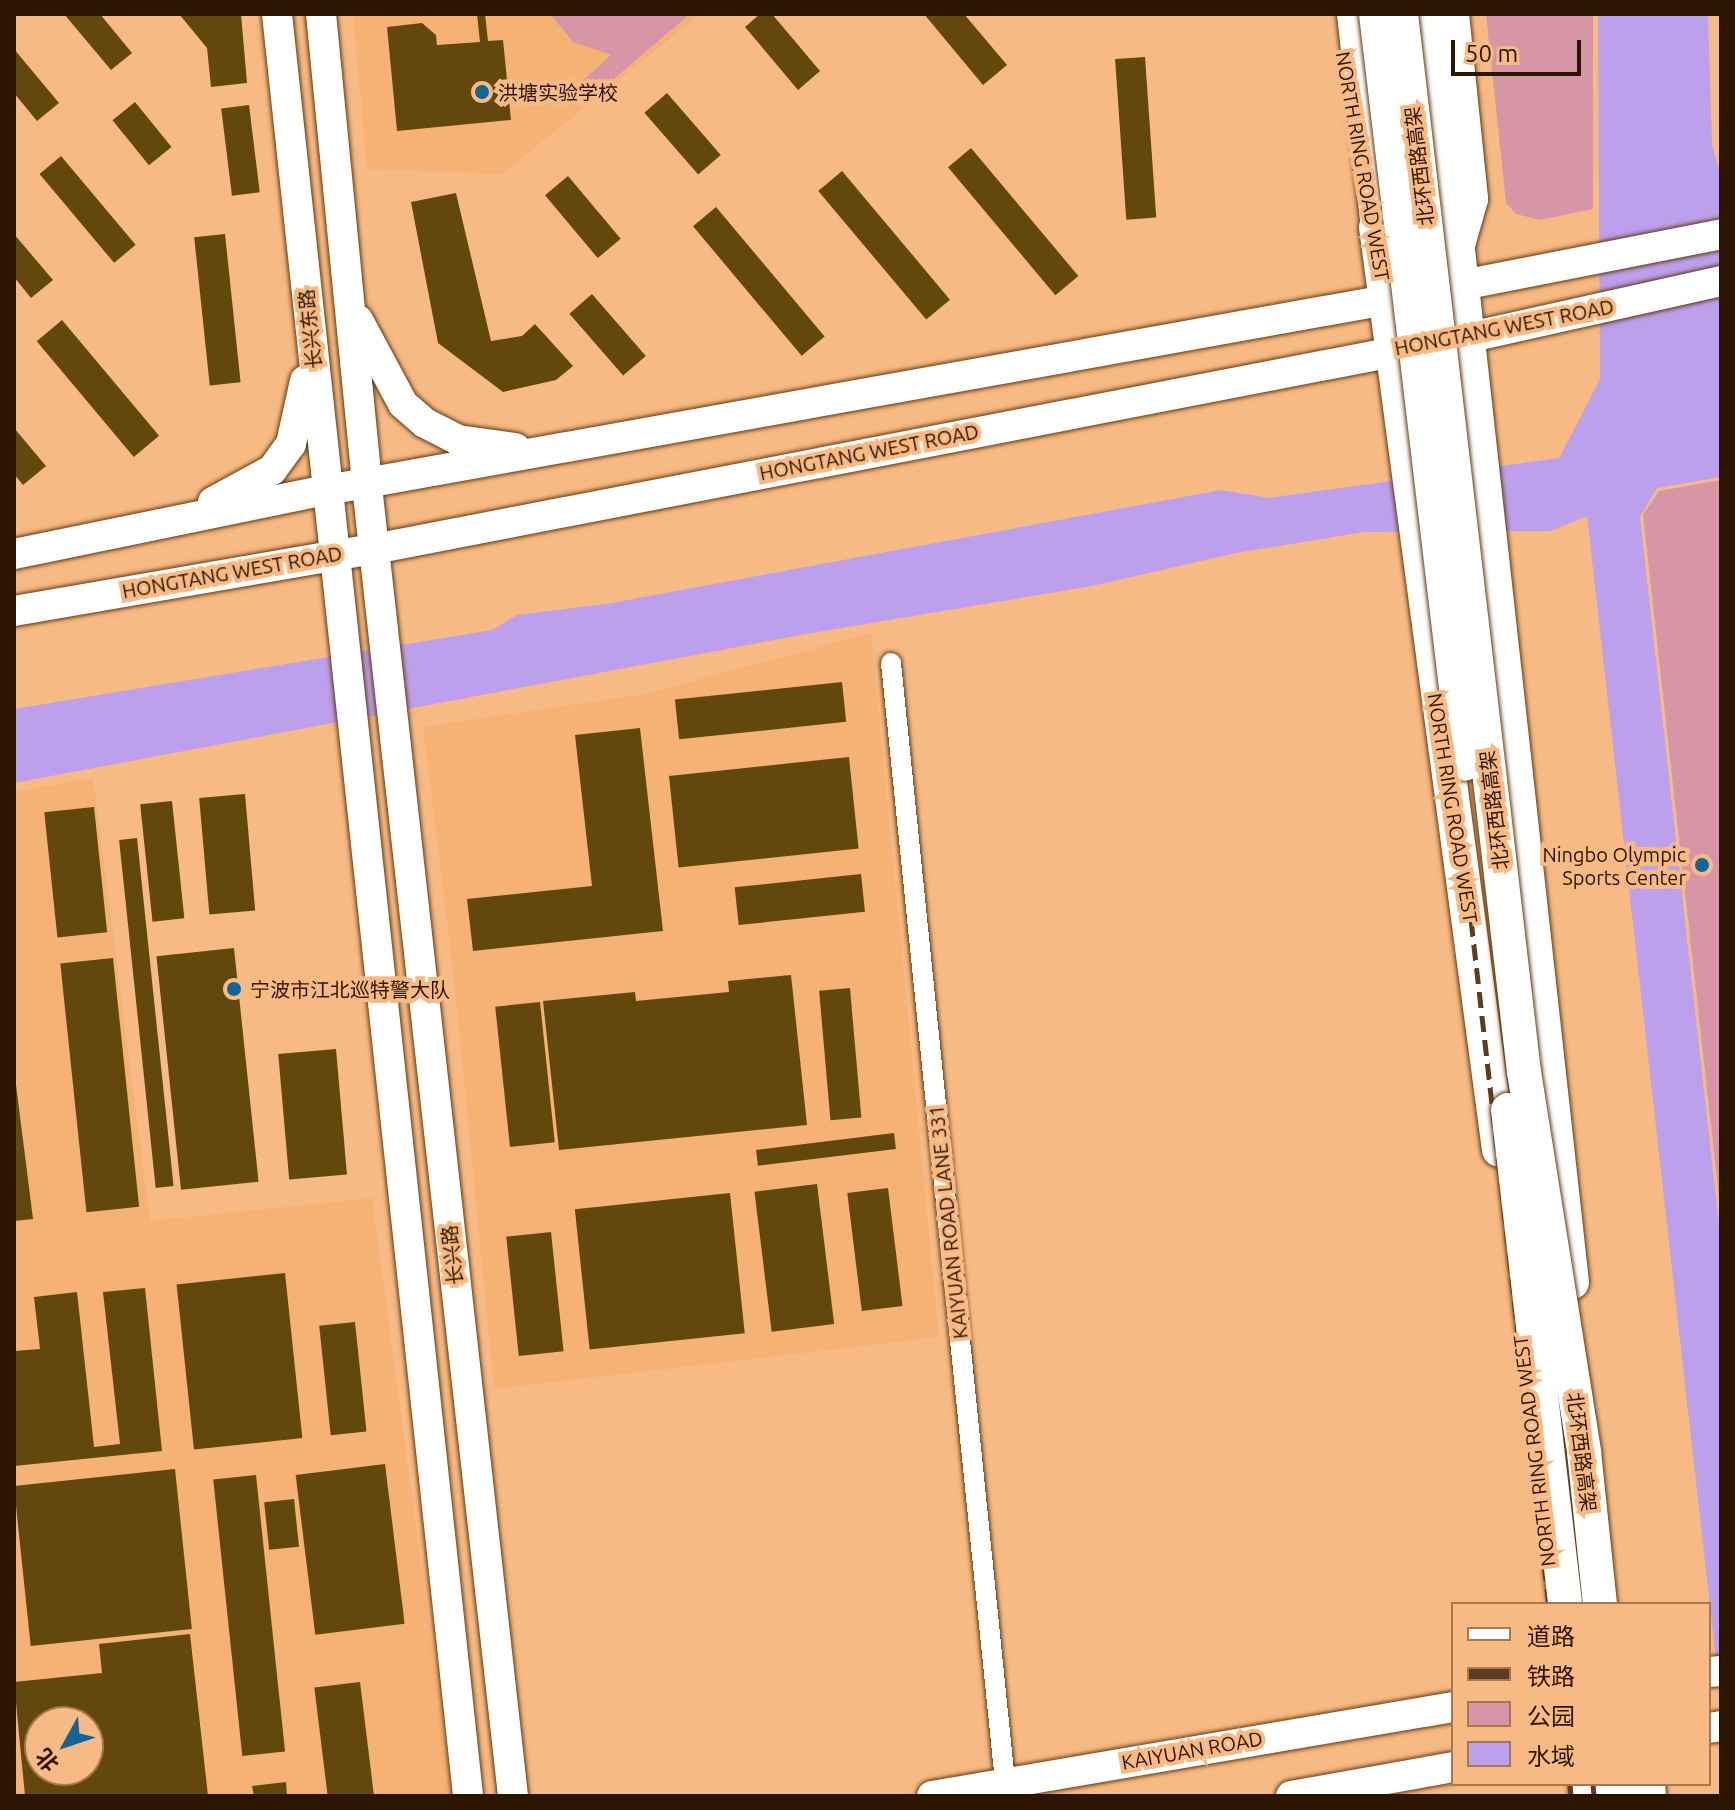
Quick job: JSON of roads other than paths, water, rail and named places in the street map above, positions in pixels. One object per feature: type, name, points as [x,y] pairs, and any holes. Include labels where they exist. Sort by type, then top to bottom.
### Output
[{"type":"main road","name":"长兴东路","points":[[277,14],[344,644]]},
{"type":"main road","name":"长兴东路","points":[[321,14],[383,638]]},
{"type":"main road","name":"NORTH RING ROAD WEST","points":[[1337,14],[1381,253],[1421,594],[1478,974],[1552,1602]]},
{"type":"main road","points":[[1354,14],[1381,253]]},
{"type":"main road","name":"北环西路高架","points":[[1376,14],[1565,1602]]},
{"type":"main road","name":"北环西路高架","points":[[1401,14],[1524,1072],[1584,1452],[1600,1602]]},
{"type":"main road","points":[[1432,14],[1463,284],[1491,580],[1608,1602]]},
{"type":"main road","points":[[1452,14],[1471,199],[1458,245]]},
{"type":"main road","points":[[14,554],[327,490],[367,486],[1386,300],[1721,234]]},
{"type":"main road","name":"HONGTANG WEST ROAD","points":[[14,611],[374,549],[1466,338],[1721,281]]},
{"type":"main road","points":[[348,299],[403,404],[425,423],[488,448],[573,448]]},
{"type":"main road","points":[[160,524],[233,494],[272,470],[291,444],[302,412],[310,337]]},
{"type":"main road","name":"长兴路","points":[[383,638],[513,1796]]},
{"type":"main road","name":"长兴路","points":[[344,644],[468,1796]]},
{"type":"main road","points":[[1584,1452],[1604,1504],[1624,1602]]},
{"type":"main road","name":"KAIYUAN ROAD","points":[[932,1796],[1451,1707]]},
{"type":"main road","points":[[1291,1796],[1451,1767]]},
{"type":"street","name":"KAIYUAN ROAD LANE 331","points":[[891,663],[1005,1782]]},
{"type":"water","points":[[1598,14],[1708,14],[1712,145],[1721,177],[1721,477],[1657,488],[1640,517],[1721,1243],[1721,1704],[1587,516],[1551,531],[1364,532],[1236,553],[1092,586],[806,634],[14,783],[14,709],[492,630],[517,615],[606,604],[1221,490],[1269,498],[1559,458],[1600,379]]},
{"type":"railway","points":[[1368,14],[1549,1602]]},
{"type":"railway","points":[[1390,14],[1572,1602]]},
{"type":"railway","points":[[1570,1786],[1571,1796]]},
{"type":"railway","points":[[1593,1786],[1594,1796]]},
{"type":"place","name":"洪塘实验学校","points":[[482,92]]},
{"type":"place","name":"Ningbo Olympic Sports Center","points":[[1702,865]]},
{"type":"place","name":"宁波市江北巡特警大队","points":[[234,989]]}]
